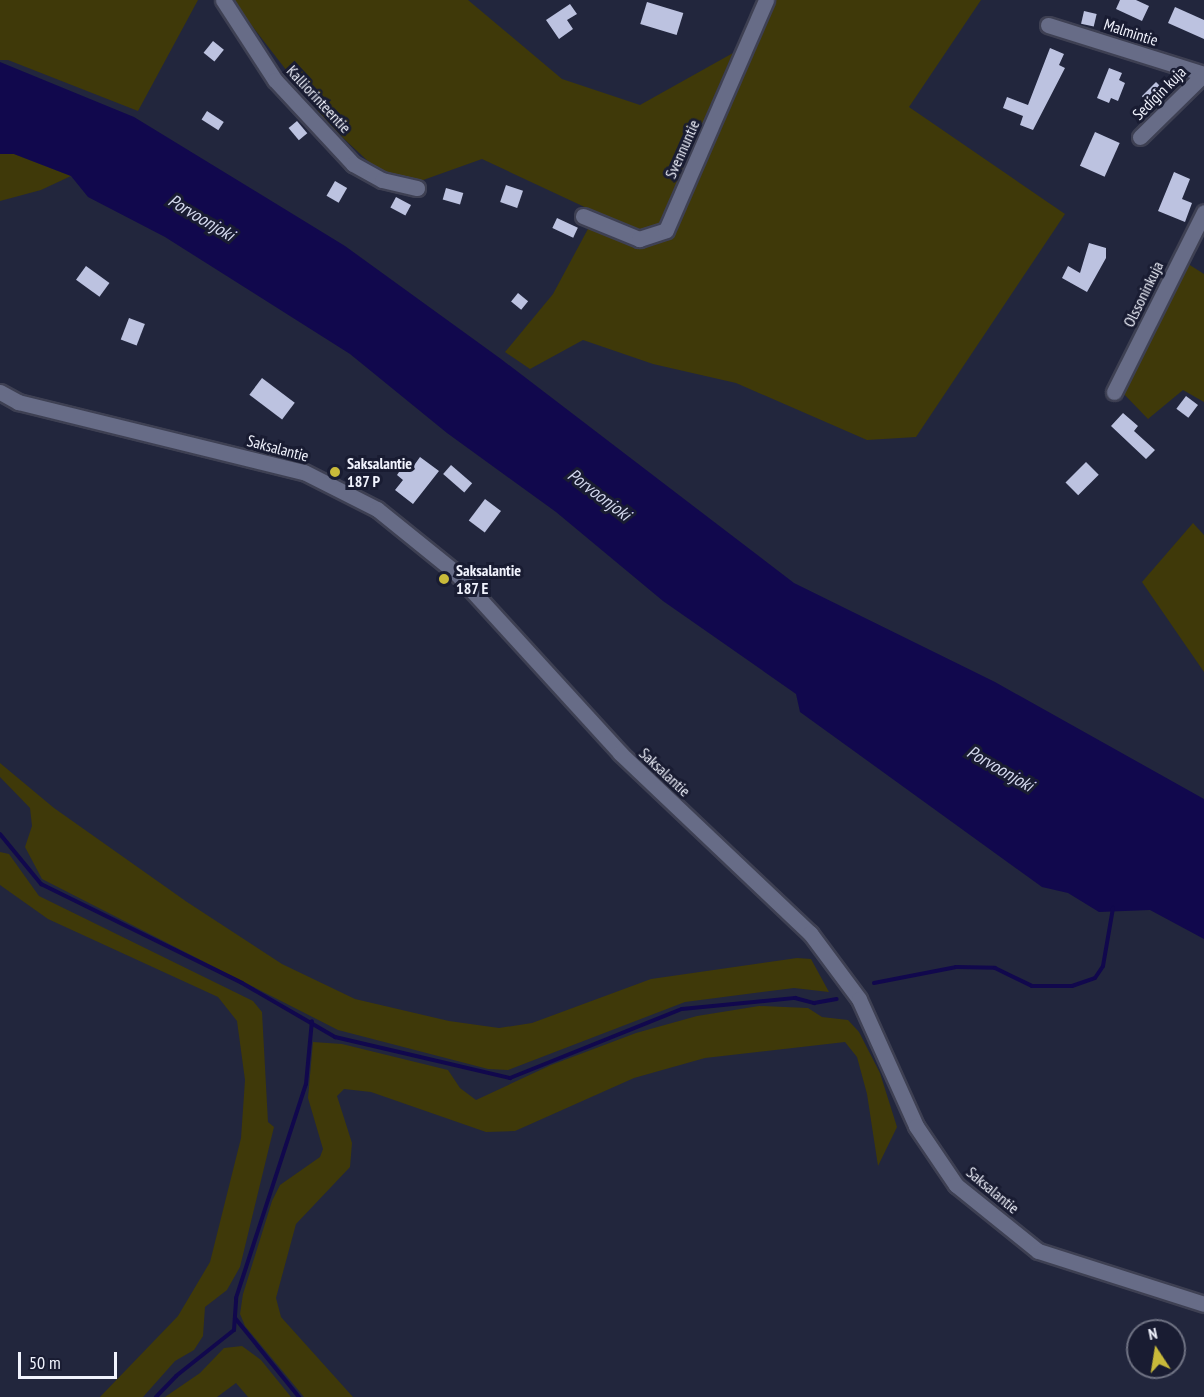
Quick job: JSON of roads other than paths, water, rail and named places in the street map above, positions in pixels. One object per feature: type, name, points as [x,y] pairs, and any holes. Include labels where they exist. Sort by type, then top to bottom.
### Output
[{"type":"street","name":"Kalliorinteentie","points":[[224,0],[275,80],[353,164],[382,180],[417,188]]},
{"type":"street","name":"Svennuntie","points":[[583,216],[639,239],[666,230],[766,0]]},
{"type":"street","name":"Malmintie","points":[[1048,25],[1204,74]]},
{"type":"street","name":"Sedigin kuja","points":[[1140,138],[1204,74]]},
{"type":"street","name":"Olssoninkuja","points":[[1114,392],[1204,212]]},
{"type":"street","name":"Saksalantie","points":[[0,392],[18,402],[304,472],[377,509],[455,572],[620,753],[810,933],[859,999],[916,1126],[956,1185],[1038,1251],[1204,1304]]},
{"type":"water","name":"Porvoonjoki","points":[[0,62],[134,117],[345,246],[501,359],[794,583],[995,682],[1204,799],[1204,939],[1150,910],[1099,912],[1068,893],[1042,887],[800,712],[796,694],[663,601],[556,512],[447,433],[350,354],[165,237],[88,197],[71,176],[14,154],[0,154]]},
{"type":"waterway","points":[[0,834],[41,884],[242,983],[335,1037],[510,1078],[682,1009],[795,998],[814,1003],[837,999]]},
{"type":"waterway","points":[[874,983],[956,967],[995,968],[1032,986],[1072,986],[1095,978],[1103,966],[1113,908]]},
{"type":"waterway","points":[[156,1397],[176,1376],[234,1330],[236,1298],[306,1084],[312,1021]]},
{"type":"waterway","points":[[235,1318],[299,1397]]},
{"type":"place","name":"Saksalantie 187 P","points":[[335,472]]},
{"type":"place","name":"Saksalantie 187 E","points":[[444,579]]}]
